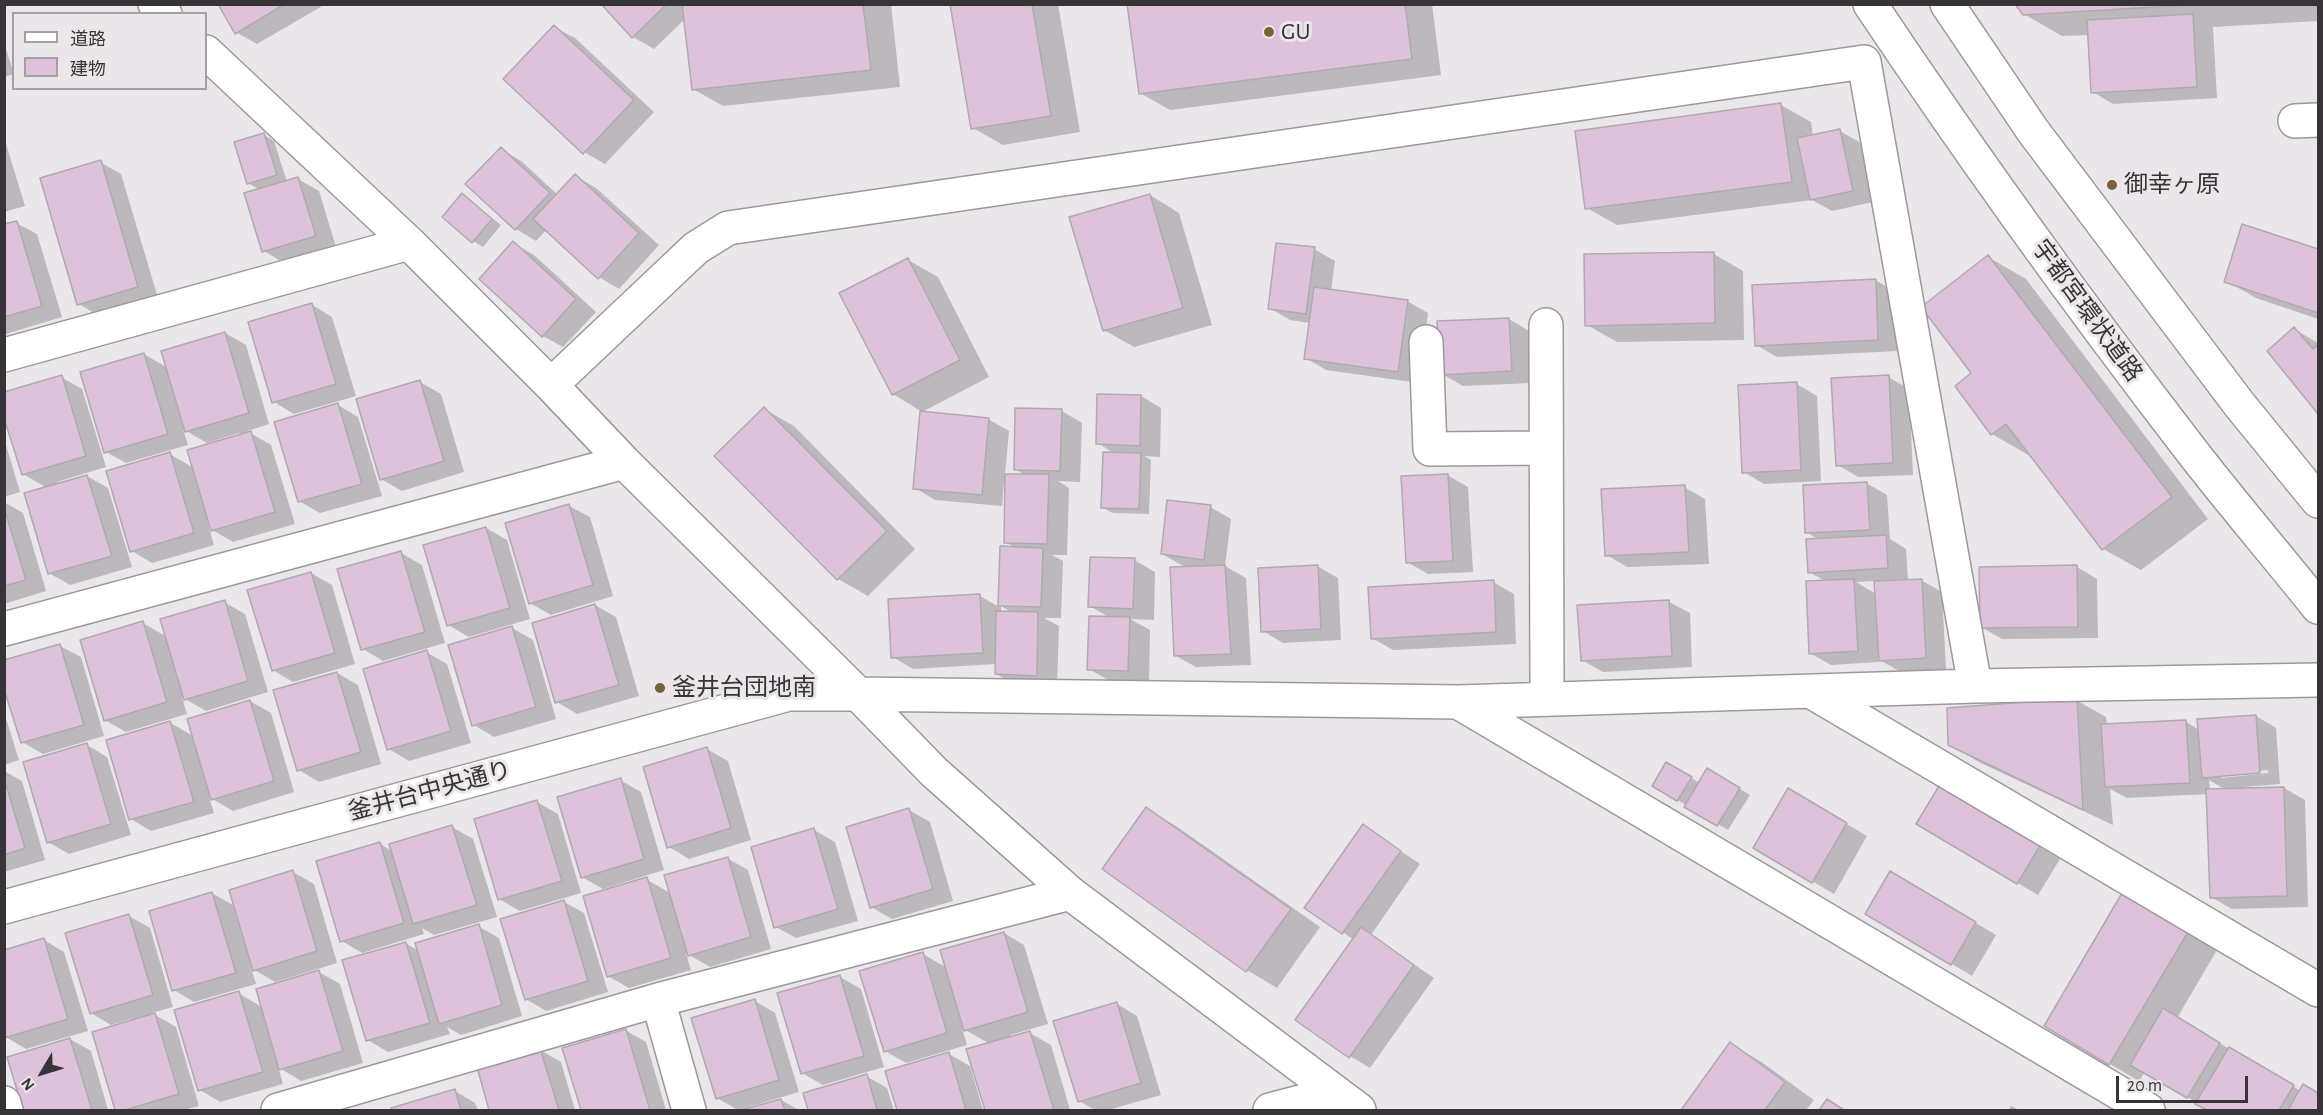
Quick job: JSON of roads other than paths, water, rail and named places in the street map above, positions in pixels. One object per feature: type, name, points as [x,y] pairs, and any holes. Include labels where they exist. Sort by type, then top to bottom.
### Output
[{"type":"main road","name":"宇都宮環状道路","points":[[1870,4],[1977,160],[2188,447],[2319,607]]},
{"type":"main road","points":[[1947,4],[2040,140],[2239,404],[2319,501]]},
{"type":"main road","points":[[552,385],[696,248],[728,228],[1864,62],[1892,38]]},
{"type":"main road","points":[[207,53],[409,243],[934,772],[1070,893],[1347,1102]]},
{"type":"main road","points":[[1864,62],[1975,686]]},
{"type":"main road","points":[[4,355],[409,243]]},
{"type":"main road","points":[[1546,325],[1547,699]]},
{"type":"main road","points":[[1426,342],[1430,449],[1546,448]]},
{"type":"main road","points":[[4,629],[624,462]]},
{"type":"main road","name":"釜井台中央通り","points":[[4,907],[789,694],[1458,702],[1975,686],[2319,680]]},
{"type":"main road","points":[[1812,692],[2319,990]]},
{"type":"main road","points":[[1458,702],[2148,1110]]},
{"type":"main road","points":[[278,1110],[658,1000],[1070,893]]},
{"type":"main road","points":[[658,1000],[689,1110]]},
{"type":"main road","points":[[1270,1110],[1347,1102]]},
{"type":"main road","points":[[4,1103],[6,1110]]},
{"type":"place","name":"GU","points":[[1269,32]]},
{"type":"place","name":"御幸ヶ原","points":[[2112,185]]},
{"type":"place","name":"釜井台団地南","points":[[660,688]]}]
